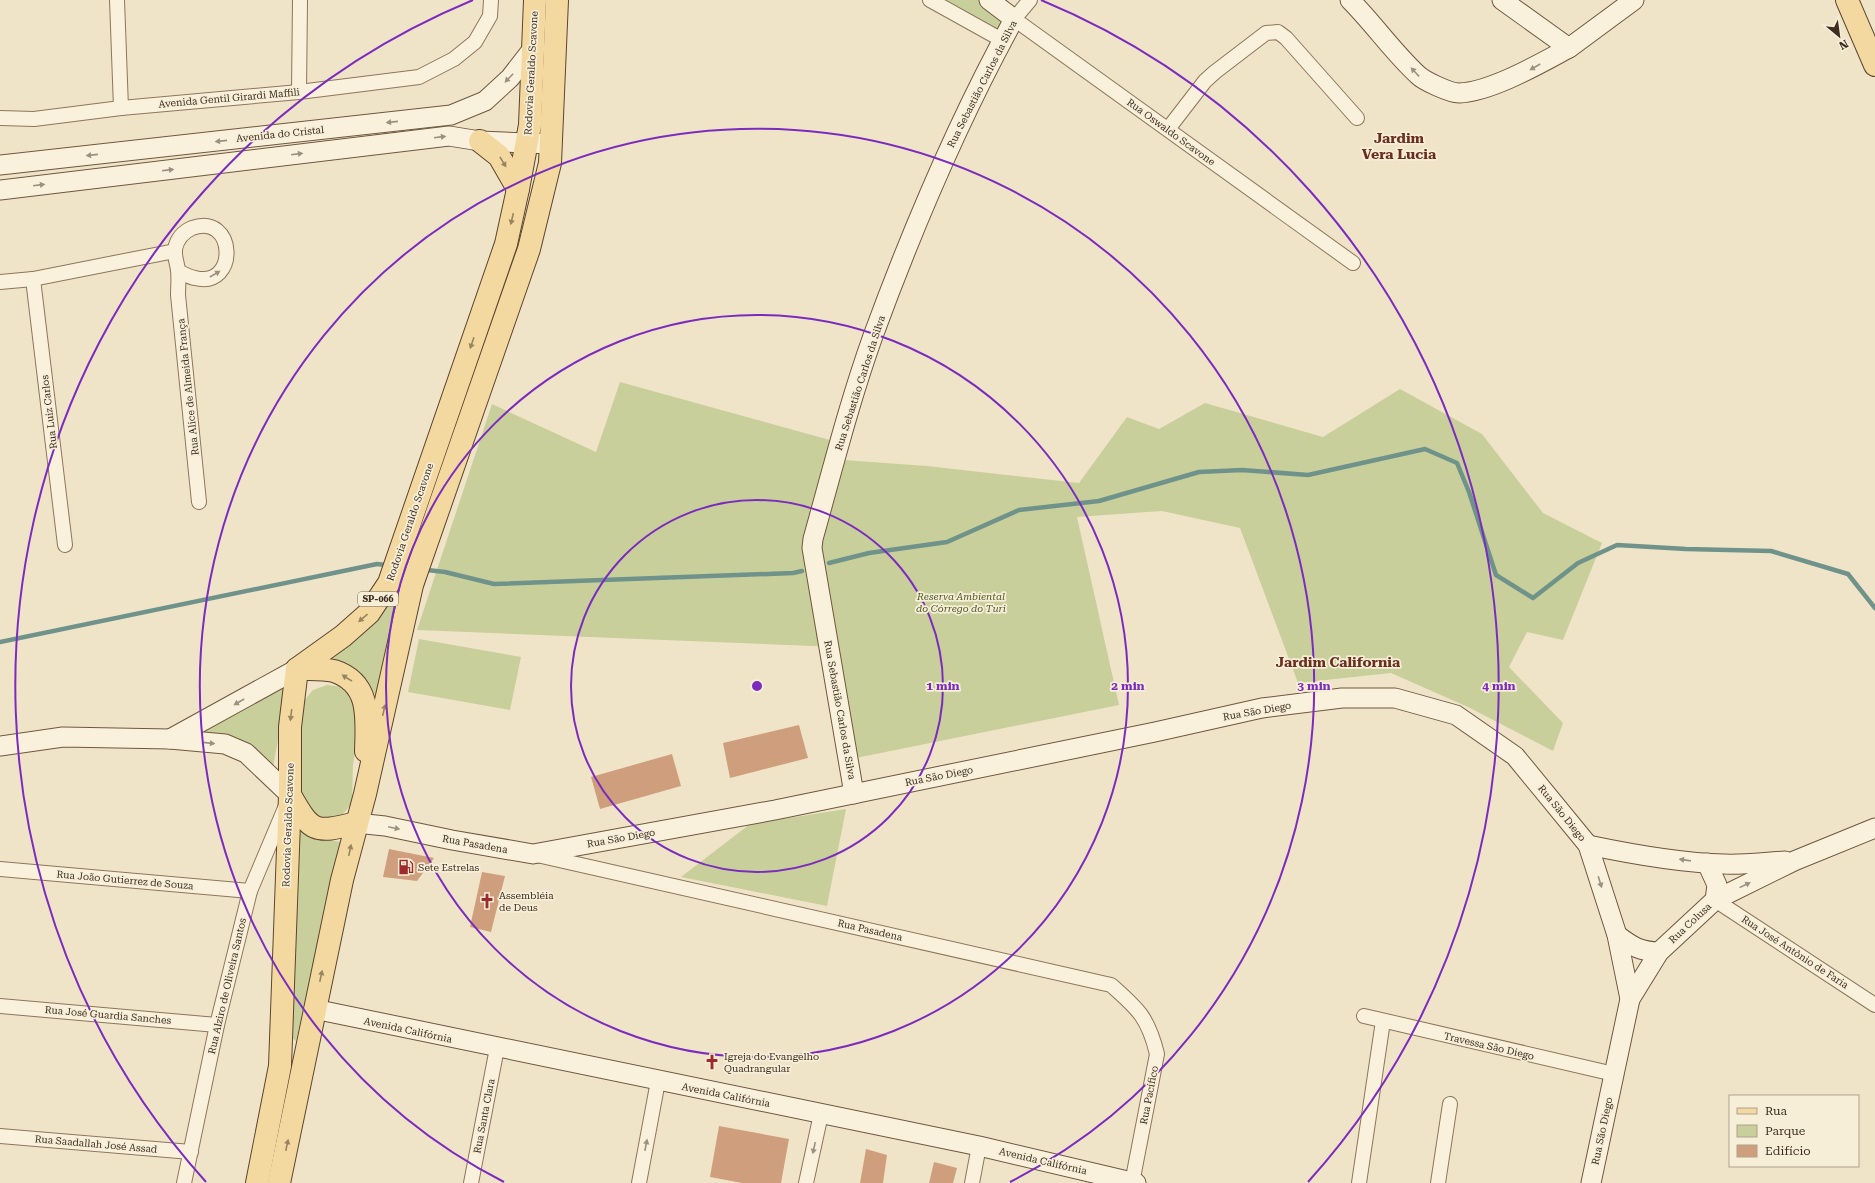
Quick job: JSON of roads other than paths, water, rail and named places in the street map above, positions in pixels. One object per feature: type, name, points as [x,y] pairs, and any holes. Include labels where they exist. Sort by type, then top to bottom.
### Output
[{"type":"main road","name":"Rodovia Geraldo Scavone","points":[[257,1183],[280,1066],[290,795],[290,727],[297,669],[343,636],[369,613],[389,584],[506,244],[530,125],[535,0]]},
{"type":"main road","name":"SP-066","points":[[279,1183],[314,1009],[356,823],[365,794],[412,585],[529,249],[550,163],[557,0]]},
{"type":"main road","name":"Rua Oswaldo Scavone","points":[[989,0],[1014,19]]},
{"type":"main road","points":[[1350,0],[1419,76],[1440,87],[1458,93],[1481,89],[1528,71],[1569,48],[1634,0]]},
{"type":"main road","points":[[1502,0],[1569,48]]},
{"type":"main road","points":[[1847,0],[1875,65]]},
{"type":"main road","name":"Rua Sebastião Carlos da Silva","points":[[854,794],[812,548],[813,540],[855,392],[873,337],[906,248],[963,119],[1014,19]]},
{"type":"main road","name":"Avenida do Cristal","points":[[0,165],[451,116],[485,101],[510,78],[534,47]]},
{"type":"main road","points":[[0,190],[449,136],[480,141],[551,144]]},
{"type":"main road","points":[[480,141],[499,156],[518,189]]},
{"type":"main road","points":[[170,739],[297,669],[332,671],[350,678],[364,698],[366,738],[365,794]]},
{"type":"main road","name":"Rua São Diego","points":[[533,854],[775,810],[1155,732],[1262,708],[1342,698],[1395,698],[1456,715],[1515,756],[1588,845],[1617,935],[1630,999],[1591,1183]]},
{"type":"main road","points":[[0,746],[63,737],[170,739],[224,744],[246,753],[290,795],[303,818],[314,827],[327,830],[356,823]]},
{"type":"main road","name":"Rua Pasadena","points":[[356,823],[385,826],[452,840],[533,854]]},
{"type":"main road","name":"Rua Colusa","points":[[1630,999],[1659,952],[1715,900],[1794,861],[1875,828]]},
{"type":"main road","name":"Rua Colusa","points":[[1588,845],[1707,863],[1725,864],[1794,861]]},
{"type":"main road","points":[[1707,863],[1717,885],[1715,900]]},
{"type":"main road","points":[[1617,935],[1634,948],[1644,951],[1659,952]]},
{"type":"main road","name":"Avenida Califórnia","points":[[314,1009],[497,1048],[979,1146],[1134,1183]]},
{"type":"street","points":[[117,0],[121,108]]},
{"type":"street","points":[[299,92],[300,0]]},
{"type":"street","name":"Avenida Gentil Girardi Maffili","points":[[0,118],[34,119],[121,108],[299,92],[419,77],[454,59],[476,42],[490,16],[491,0]]},
{"type":"street","points":[[930,0],[1002,40]]},
{"type":"street","name":"Rua Sebastião Carlos da Silva","points":[[1014,19],[1030,0]]},
{"type":"street","name":"Rua Oswaldo Scavone","points":[[1014,19],[1353,263]]},
{"type":"street","points":[[1168,129],[1205,81],[1215,72],[1266,33],[1278,32],[1286,38],[1357,118]]},
{"type":"street","points":[[205,226],[216,231],[225,240],[228,248],[228,257],[220,272],[213,277],[196,279],[178,271],[175,251],[182,235],[188,230],[205,226]]},
{"type":"street","points":[[0,282],[33,279],[175,251]]},
{"type":"street","name":"Rua Alice de Almeida França","points":[[178,271],[178,295],[199,502]]},
{"type":"street","name":"Rua Luiz Carlos","points":[[33,279],[65,545]]},
{"type":"street","name":"Rua Alziro de Oliveira Santos","points":[[184,1183],[217,1024],[250,891],[290,795]]},
{"type":"street","points":[[593,868],[591,853],[597,843]]},
{"type":"street","name":"Rua Pasadena","points":[[533,854],[1111,985],[1139,1010]]},
{"type":"street","name":"Rua João Gutierrez de Souza","points":[[0,869],[250,891]]},
{"type":"street","name":"Rua José Antônio de Faria","points":[[1715,900],[1875,1004]]},
{"type":"street","name":"Rua José Guardia Sanches","points":[[0,1006],[217,1024]]},
{"type":"street","name":"Rua Pacífico","points":[[1134,1183],[1157,1054],[1152,1033],[1139,1010]]},
{"type":"street","name":"Travessa São Diego","points":[[1364,1016],[1614,1074]]},
{"type":"street","points":[[1359,1183],[1383,1021]]},
{"type":"street","name":"Rua Santa Clara","points":[[471,1183],[497,1048]]},
{"type":"street","points":[[639,1183],[658,1081]]},
{"type":"street","points":[[1438,1183],[1450,1104]]},
{"type":"street","points":[[806,1183],[821,1114]]},
{"type":"street","name":"Rua Saadallah José Assad","points":[[0,1136],[191,1152]]},
{"type":"street","points":[[972,1183],[979,1146]]},
{"type":"waterway","points":[[829,563],[869,553],[947,542],[1019,510],[1099,501],[1199,472],[1242,470],[1308,475],[1425,449],[1457,463],[1469,492],[1496,575],[1533,598],[1578,563],[1617,545],[1686,549],[1771,551],[1848,574],[1875,608]]},
{"type":"waterway","points":[[0,642],[377,564],[386,565]]},
{"type":"waterway","points":[[427,570],[445,572],[494,584],[793,573],[802,571]]},
{"type":"place","name":"Sete Estrelas","points":[[406,867]]},
{"type":"place","name":"Assembléia de Deus","points":[[487,901]]},
{"type":"place","name":"Igreja do Evangelho Quadrangular","points":[[712,1062]]},
{"type":"district","name":"Jardim Vera Lucia","points":[[1399,146]]},
{"type":"district","name":"Jardim California","points":[[1338,662]]},
{"type":"park label","name":"Reserva Ambiental do Córrego do Turi","points":[[961,602]]}]
